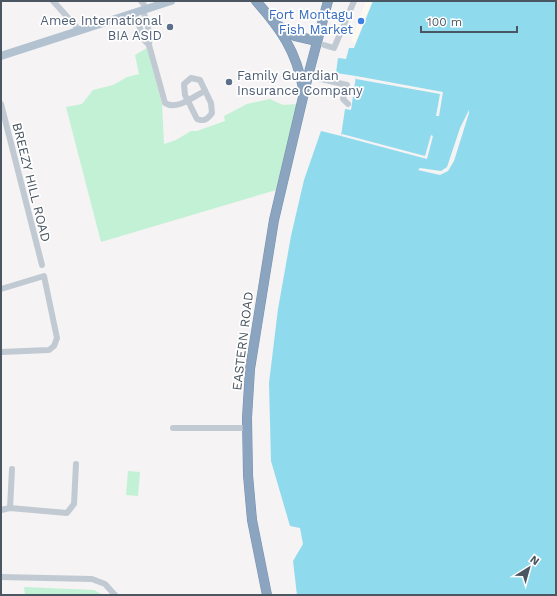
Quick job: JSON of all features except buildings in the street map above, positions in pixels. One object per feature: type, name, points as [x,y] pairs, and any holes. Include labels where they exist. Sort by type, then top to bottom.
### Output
[{"type":"highway","points":[[256,1],[276,24],[292,51],[299,68],[304,94]]},
{"type":"highway","name":"EASTERN ROAD","points":[[267,595],[252,520],[248,475],[247,428],[250,369],[274,220],[308,76],[320,43],[328,1]]},
{"type":"highway","points":[[276,24],[295,36],[320,43]]},
{"type":"main road","points":[[1,56],[171,1]]},
{"type":"street","points":[[53,1],[80,31]]},
{"type":"street","points":[[141,1],[145,10],[150,35],[149,45],[165,103],[170,106],[176,106],[206,91]]},
{"type":"street","points":[[320,43],[334,48],[354,1]]},
{"type":"street","points":[[135,13],[144,40],[149,45]]},
{"type":"street","points":[[308,76],[347,85],[343,99],[348,104]]},
{"type":"street","points":[[191,78],[200,80],[206,91],[211,103],[212,113],[206,120],[201,121],[197,119],[187,100],[183,88],[187,80],[191,78]]},
{"type":"street","name":"BREEZY HILL ROAD","points":[[1,104],[42,264]]},
{"type":"street","points":[[1,290],[44,276],[57,338],[54,346],[49,350],[1,352]]},
{"type":"street","points":[[173,428],[247,428]]},
{"type":"street","points":[[1,510],[10,508],[67,513],[74,504],[76,464]]},
{"type":"street","points":[[10,508],[12,469]]},
{"type":"street","points":[[1,577],[92,579],[107,585],[115,595]]},
{"type":"shaded area","name":"Fort Montagu Fish Market","points":[[366,1],[372,1],[355,43],[351,41]]},
{"type":"green space","points":[[147,48],[162,104],[164,144],[176,140],[191,131],[197,131],[225,121],[224,116],[247,104],[270,99],[283,105],[297,104],[276,190],[101,242],[66,107],[82,104],[93,90],[113,85],[127,77],[139,74],[135,55]]},
{"type":"green space","points":[[128,471],[140,472],[138,496],[126,495]]},
{"type":"green space","points":[[24,587],[94,590],[103,595],[25,595]]},
{"type":"water","points":[[373,1],[556,1],[556,595],[297,595],[293,561],[303,544],[300,528],[290,526],[271,461],[269,383],[278,309],[291,236],[304,180],[321,131],[341,136],[345,109],[351,110],[356,76],[336,73],[338,58],[346,59],[349,48],[354,48]]},
{"type":"pier","points":[[356,76],[443,92],[439,116],[436,116],[440,94],[356,79]]},
{"type":"pier","points":[[469,110],[454,161],[448,171],[440,175],[418,170],[420,168],[441,171],[447,167],[460,128]]},
{"type":"pier","points":[[342,134],[425,156],[431,135],[433,136],[427,159],[341,136]]},
{"type":"place","name":"Fort Montagu Fish Market","points":[[361,21]]},
{"type":"place","name":"Amee International BIA ASID","points":[[170,27]]},
{"type":"place","name":"Family Guardian Insurance Company","points":[[229,82]]}]
